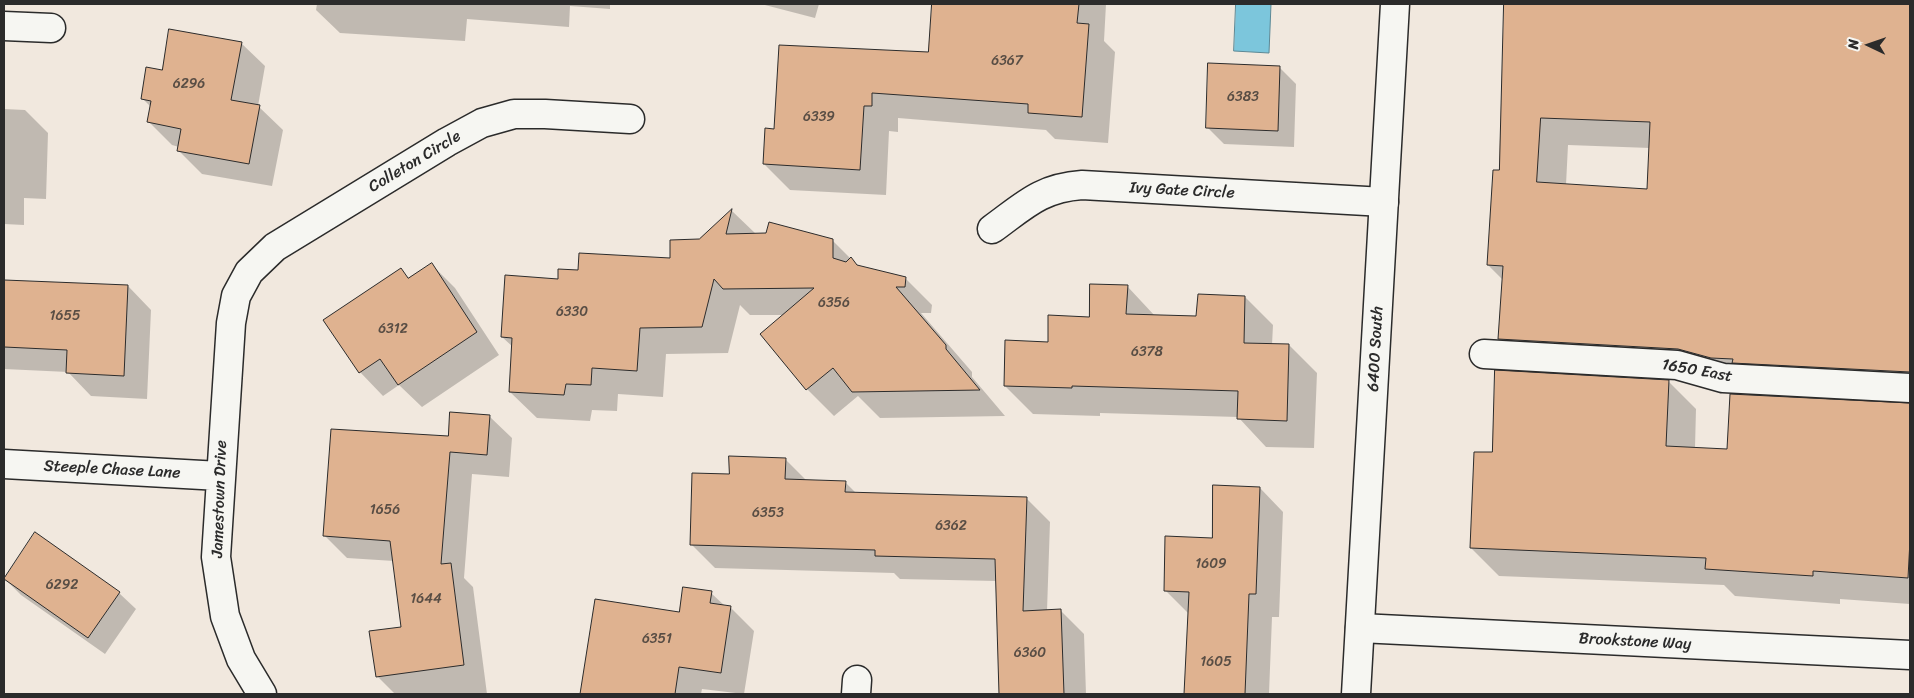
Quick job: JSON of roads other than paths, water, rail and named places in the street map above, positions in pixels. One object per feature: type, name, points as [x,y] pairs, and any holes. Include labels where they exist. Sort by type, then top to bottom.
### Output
[{"type":"street","name":"6400 South","points":[[1356,694],[1394,4]]},
{"type":"street","points":[[4,26],[51,28]]},
{"type":"street","name":"Colleton Circle","points":[[236,296],[249,272],[275,247],[380,182],[482,123],[514,114],[630,118]]},
{"type":"street","name":"Ivy Gate Circle","points":[[992,229],[1039,195],[1052,189],[1082,185],[1384,202]]},
{"type":"street","name":"Jamestown Drive","points":[[236,296],[230,323],[216,557],[225,616],[241,659],[262,694]]},
{"type":"street","name":"1650 East","points":[[1484,354],[1677,366],[1723,378],[1910,388]]},
{"type":"street","name":"Steeple Chase Lane","points":[[4,464],[220,476]]},
{"type":"street","name":"Brookstone Way","points":[[1360,628],[1910,655]]},
{"type":"water","points":[[1236,4],[1271,4],[1269,53],[1234,51]]}]
